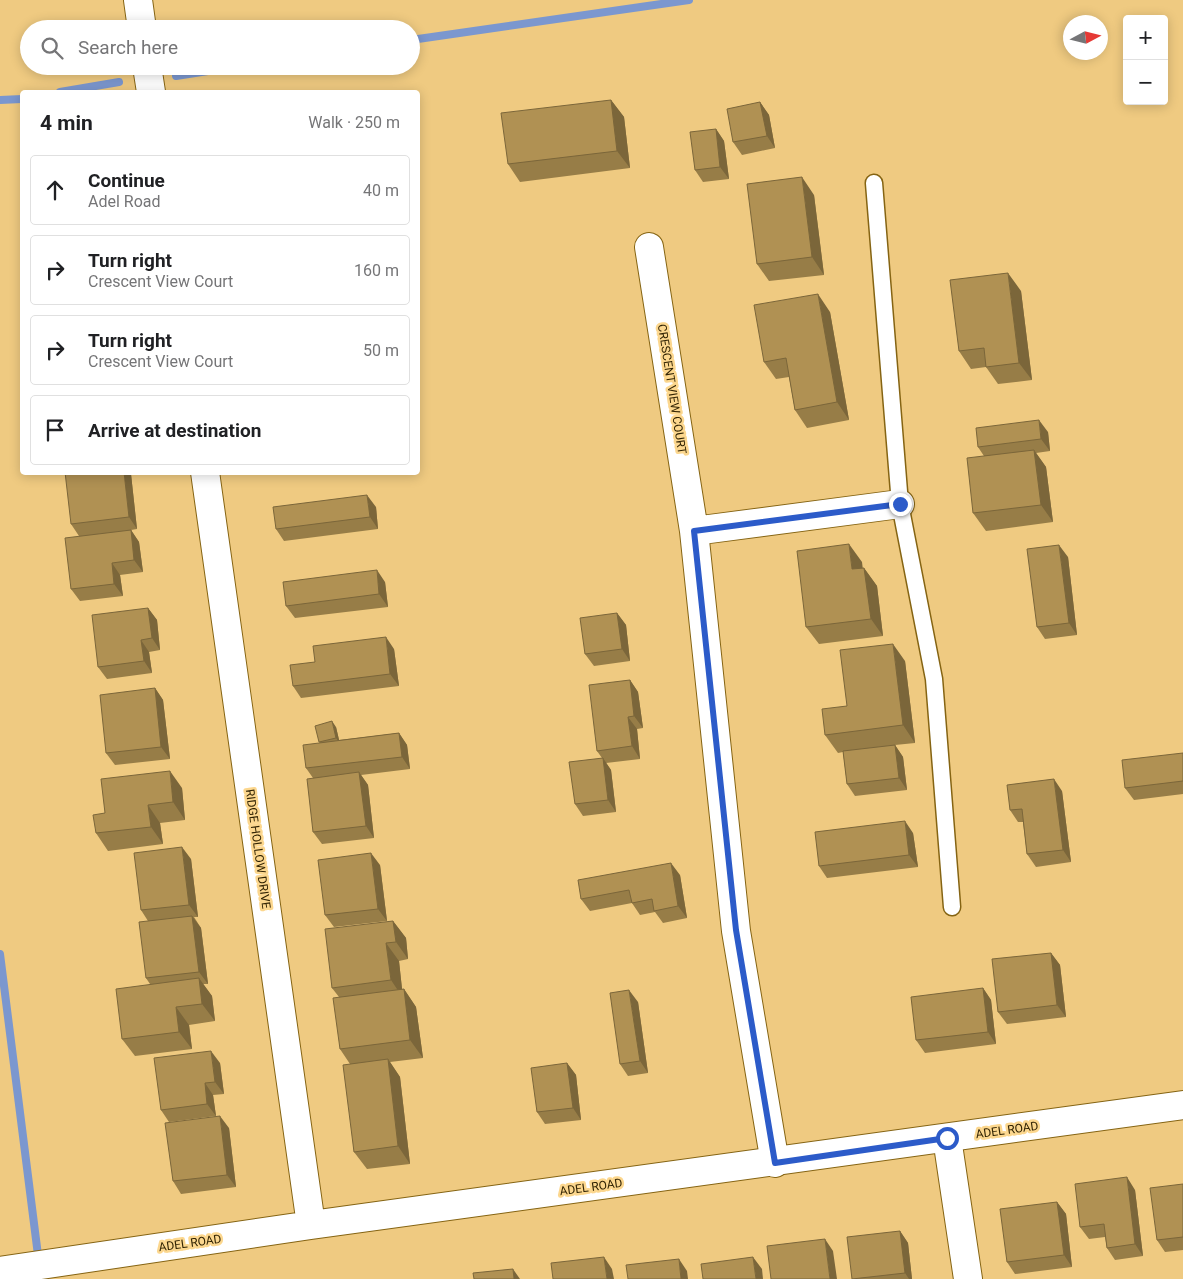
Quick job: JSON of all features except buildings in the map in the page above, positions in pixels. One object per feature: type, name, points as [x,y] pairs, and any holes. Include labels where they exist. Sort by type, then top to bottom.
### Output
[{"type":"street","points":[[138,0],[141,20]]},
{"type":"street","points":[[148,75],[151,90]]},
{"type":"street","name":"CRESCENT VIEW COURT","points":[[649,247],[694,531],[736,930],[775,1163]]},
{"type":"street","name":"RIDGE HOLLOW DRIVE","points":[[205,475],[311,1225]]},
{"type":"street","points":[[694,531],[900,504]]},
{"type":"street","name":"ADEL ROAD","points":[[0,1271],[311,1225],[775,1163],[1183,1105]]},
{"type":"street","points":[[947,1138],[968,1279]]},
{"type":"lane","points":[[874,183],[900,504],[934,679],[952,907]]},
{"type":"waterway","points":[[420,39],[689,0]]},
{"type":"waterway","points":[[176,76],[182,75]]},
{"type":"waterway","points":[[72,90],[119,82]]},
{"type":"waterway","points":[[0,100],[20,99]]},
{"type":"waterway","points":[[0,954],[41,1279]]},
{"type":"route","points":[[900,504],[694,531],[736,930],[775,1163],[947,1138]]}]
